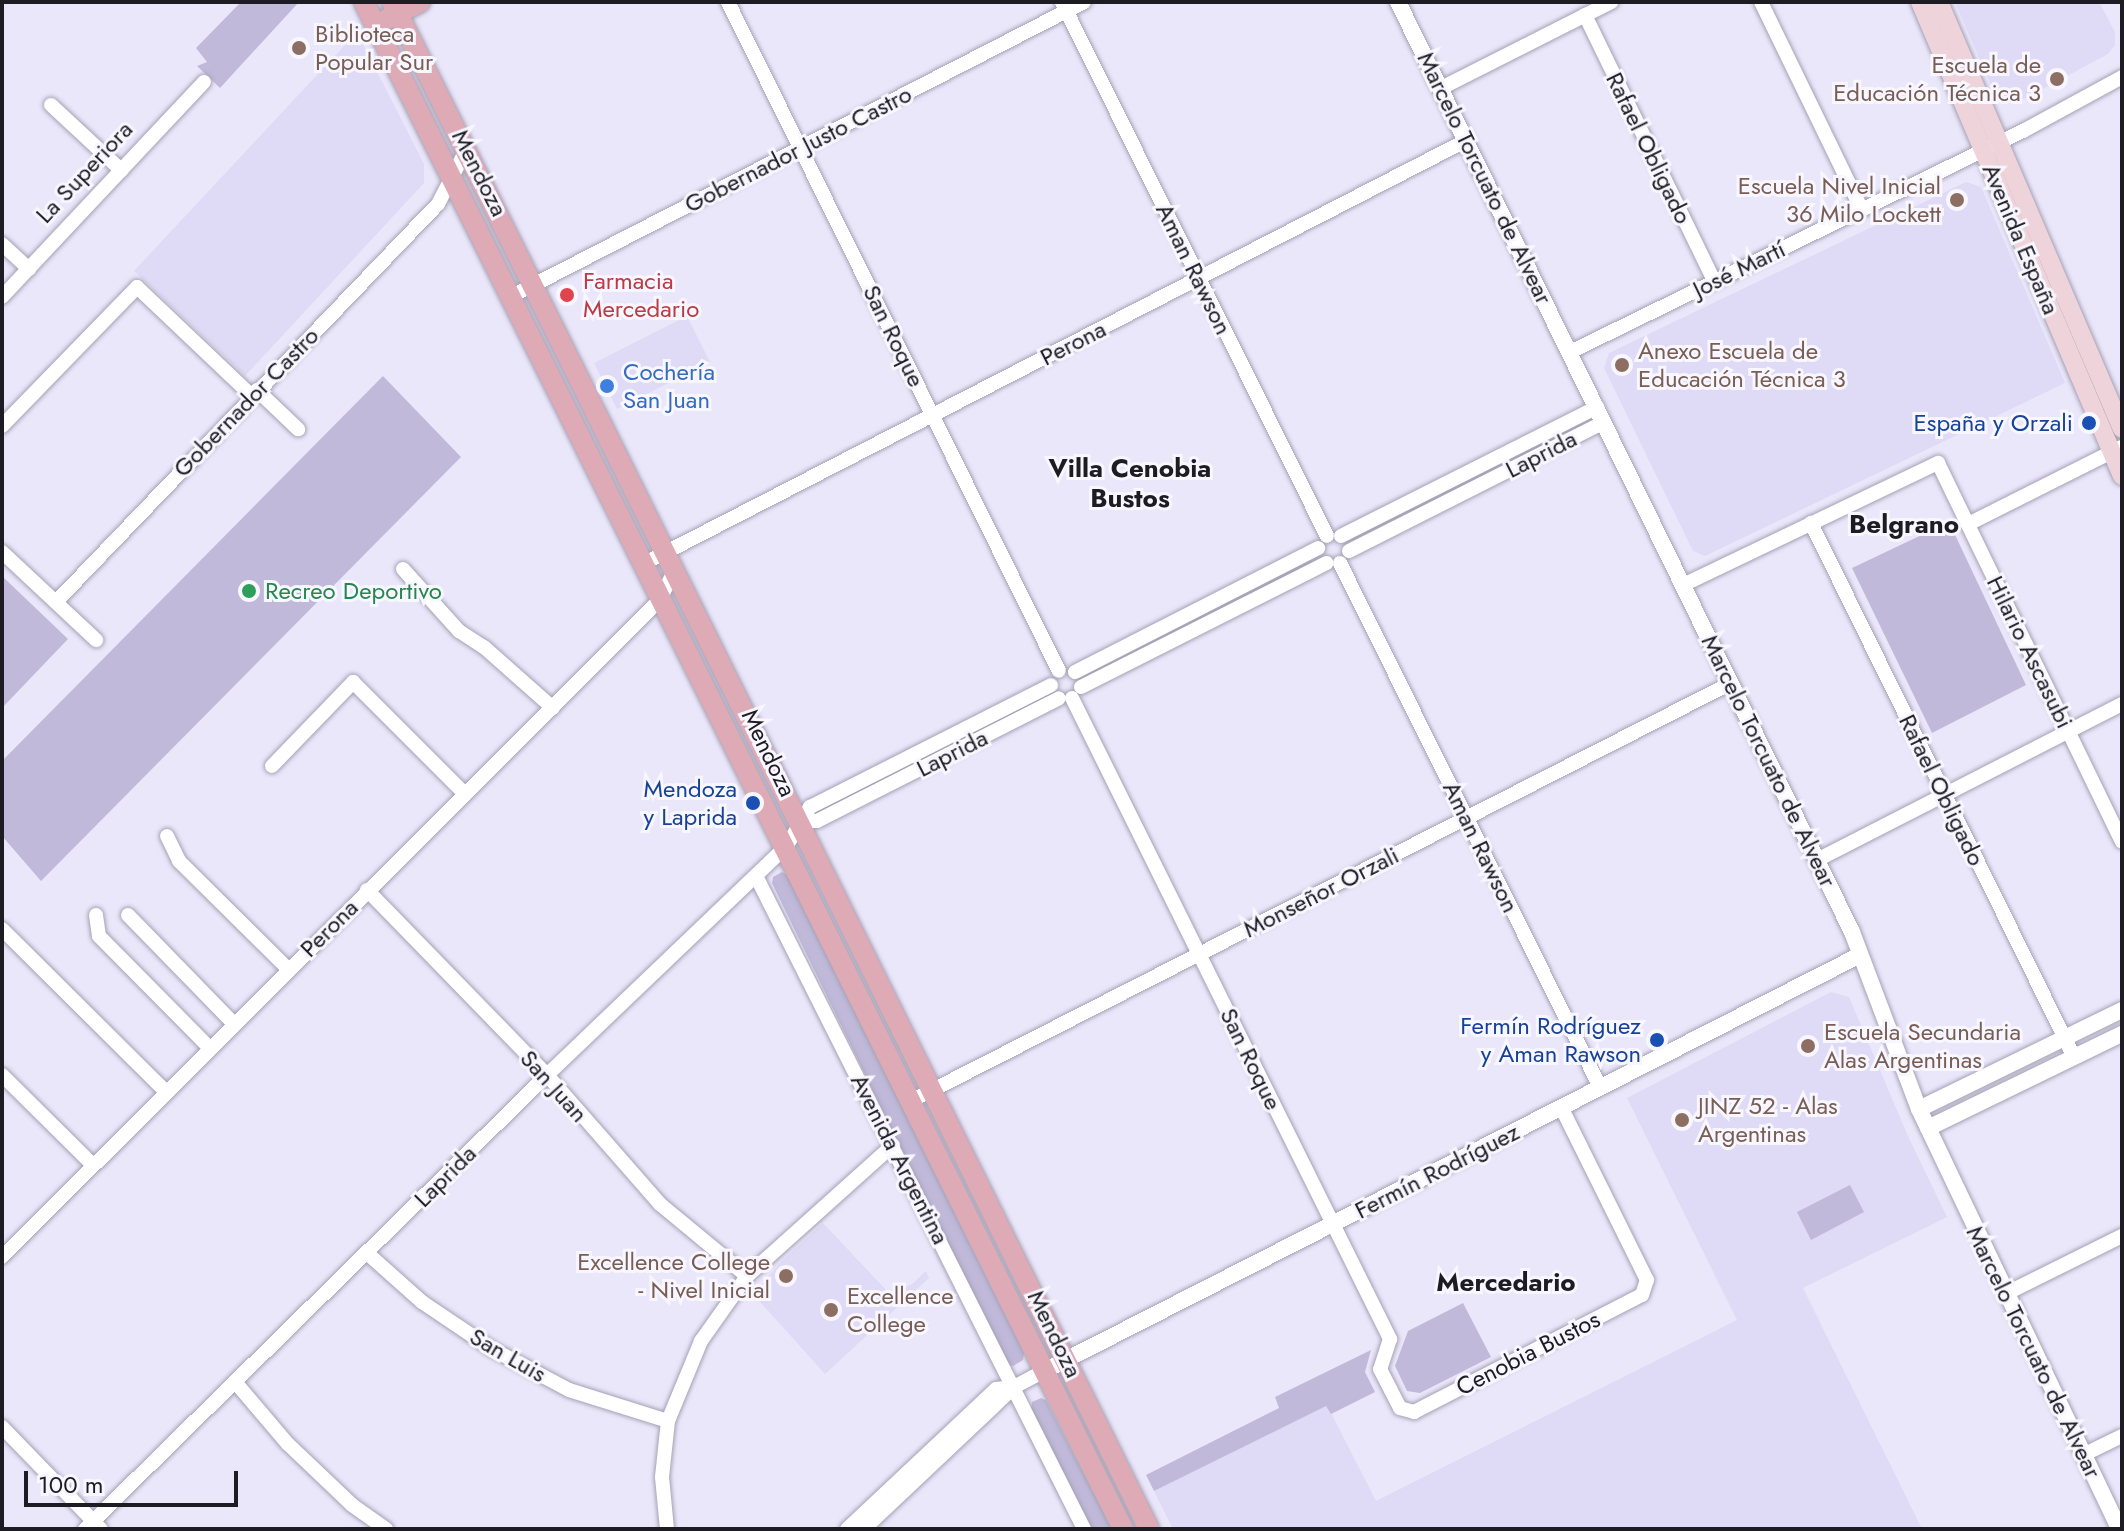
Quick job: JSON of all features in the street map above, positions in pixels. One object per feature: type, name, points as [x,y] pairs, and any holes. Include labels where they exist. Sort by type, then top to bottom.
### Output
[{"type":"main road","name":"Mendoza","points":[[364,2],[1123,1529]]},
{"type":"main road","points":[[376,24],[394,8],[420,2]]},
{"type":"main road","name":"Avenida España","points":[[1920,2],[1991,146],[2122,428]]},
{"type":"main road","name":"Avenida España","points":[[1939,2],[1991,146],[2117,450],[2122,476]]},
{"type":"main road","name":"Mendoza","points":[[394,8],[670,552],[697,613],[1149,1529]]},
{"type":"street","name":"San Roque","points":[[728,2],[1059,671]]},
{"type":"street","name":"Gobernador Justo Castro","points":[[512,296],[800,148],[1064,6],[1084,2]]},
{"type":"street","name":"Marcelo Torcuato de Alvear","points":[[1398,2],[1817,860],[1860,955],[1919,1109],[2119,1529]]},
{"type":"street","points":[[1441,88],[1611,2]]},
{"type":"street","points":[[1761,2],[1862,210]]},
{"type":"street","name":"Aman Rawson","points":[[1064,6],[1329,540]]},
{"type":"street","name":"Rafael Obligado","points":[[1585,15],[1714,281]]},
{"type":"street","name":"José Martí","points":[[1570,352],[1991,146],[2122,77]]},
{"type":"street","name":"La Superiora","points":[[2,297],[204,82]]},
{"type":"street","points":[[51,105],[121,170]]},
{"type":"street","name":"Perona","points":[[645,563],[1467,140]]},
{"type":"street","name":"Gobernador Castro","points":[[56,602],[438,204],[466,150]]},
{"type":"street","points":[[438,204],[493,204]]},
{"type":"street","points":[[2,244],[29,269]]},
{"type":"street","points":[[2,426],[137,287],[298,429]]},
{"type":"street","name":"Laprida","points":[[1075,672],[1329,540],[1600,414]]},
{"type":"street","name":"Laprida","points":[[800,821],[817,821],[1071,695],[1338,559],[1600,414]]},
{"type":"street","points":[[1968,524],[2117,450]]},
{"type":"street","name":"Hilario Ascasubi","points":[[1811,523],[1938,463],[2122,842]]},
{"type":"street","points":[[1683,585],[1811,523]]},
{"type":"street","name":"Rafael Obligado","points":[[1811,523],[2074,1057]]},
{"type":"street","points":[[629,532],[670,552]]},
{"type":"street","points":[[1329,540],[1338,559]]},
{"type":"street","points":[[1329,540],[1338,559]]},
{"type":"street","points":[[2,552],[96,640]]},
{"type":"street","name":"Perona","points":[[2,1257],[464,793],[662,600],[670,552]]},
{"type":"street","name":"Aman Rawson","points":[[1338,559],[1600,1087]]},
{"type":"street","points":[[403,569],[459,631],[484,647],[553,708]]},
{"type":"street","points":[[662,600],[697,613]]},
{"type":"street","points":[[1059,671],[1075,672],[1071,695],[1051,685],[1059,671]]},
{"type":"street","points":[[272,766],[353,682],[464,793]]},
{"type":"street","name":"Monseñor Orzali","points":[[911,1101],[1731,683]]},
{"type":"street","name":"Laprida","points":[[93,1526],[547,1075],[786,847],[810,807],[1051,685]]},
{"type":"street","name":"San Roque","points":[[1071,695],[1390,1339],[1380,1369],[1400,1408],[1414,1412]]},
{"type":"street","points":[[1817,860],[2122,704]]},
{"type":"street","points":[[167,836],[179,861],[288,969]]},
{"type":"street","name":"Avenida Argentina","points":[[756,876],[1084,1529]]},
{"type":"street","name":"San Juan","points":[[367,890],[547,1075],[660,1204],[747,1276]]},
{"type":"street","points":[[96,915],[99,936],[210,1048]]},
{"type":"street","points":[[128,915],[234,1024]]},
{"type":"street","points":[[2,929],[166,1092]]},
{"type":"street","name":"Fermín Rodríguez","points":[[864,1529],[1014,1387],[1860,955]]},
{"type":"street","points":[[1919,1109],[2122,1010]]},
{"type":"street","points":[[1928,1128],[2122,1034]]},
{"type":"street","points":[[2,1075],[93,1165]]},
{"type":"street","name":"Cenobia Bustos","points":[[1414,1412],[1642,1295],[1647,1280],[1561,1107]]},
{"type":"street","points":[[667,1529],[662,1477],[668,1421],[701,1341],[747,1276],[893,1145]]},
{"type":"street","points":[[2005,1294],[2122,1236]]},
{"type":"street","name":"San Luis","points":[[367,1253],[422,1302],[492,1349],[569,1390],[668,1421]]},
{"type":"street","points":[[236,1383],[288,1444],[352,1505],[386,1529]]},
{"type":"street","name":"Fermín Rodríguez","points":[[847,1529],[996,1389],[1014,1387]]},
{"type":"street","points":[[2,1427],[93,1526]]},
{"type":"street","points":[[2083,1455],[2122,1436]]},
{"type":"shaded area","points":[[241,2],[299,2],[220,88],[197,66],[207,62],[196,48]]},
{"type":"shaded area","points":[[1955,2],[2099,2],[2115,32],[2115,45],[2108,54],[2022,100],[2006,101],[1994,92]]},
{"type":"shaded area","points":[[357,32],[424,164],[424,183],[245,376],[134,271]]},
{"type":"shaded area","points":[[1966,182],[1981,187],[2065,383],[1705,556],[1693,551],[1604,368],[1609,353]]},
{"type":"shaded area","points":[[687,316],[710,362],[617,409],[594,363]]},
{"type":"shaded area","name":"Recreo Deportivo","points":[[383,376],[461,457],[41,881],[2,836],[2,761]]},
{"type":"shaded area","points":[[1580,422],[1582,426],[1353,540],[1353,537]]},
{"type":"shaded area","points":[[1949,522],[2026,685],[1932,733],[1852,568]]},
{"type":"shaded area","points":[[1310,559],[1313,563],[1088,677],[1087,675]]},
{"type":"shaded area","points":[[2,576],[68,639],[2,708]]},
{"type":"shaded area","points":[[1043,694],[1046,699],[827,807],[827,804]]},
{"type":"shaded area","points":[[782,872],[787,875],[1024,1353],[1023,1360],[1013,1366],[1005,1363],[772,883],[773,877]]},
{"type":"shaded area","points":[[1831,992],[1849,997],[1907,1134],[1947,1217],[1803,1288],[1922,1529],[1173,1529],[1154,1491],[1327,1405],[1376,1501],[1737,1320],[1627,1098]]},
{"type":"shaded area","points":[[1850,1185],[1864,1212],[1811,1240],[1797,1212]]},
{"type":"shaded area","name":"Excellence College","points":[[823,1223],[887,1291],[911,1285],[926,1271],[929,1278],[825,1374],[753,1294],[782,1261]]},
{"type":"shaded area","points":[[1463,1303],[1491,1357],[1420,1393],[1407,1391],[1395,1366],[1408,1331]]},
{"type":"shaded area","points":[[1371,1350],[1365,1372],[1375,1392],[1331,1414],[1326,1406],[1154,1491],[1146,1475],[1279,1408],[1275,1397]]},
{"type":"shaded area","points":[[1041,1398],[1046,1400],[1112,1529],[1092,1529],[1031,1408],[1032,1402]]},
{"type":"place","name":"Biblioteca Popular Sur","points":[[299,48]]},
{"type":"place","name":"Escuela de Educación Técnica 3","points":[[2057,79]]},
{"type":"place","name":"Escuela Nivel Inicial 36 Milo Lockett","points":[[1957,200]]},
{"type":"place","name":"Farmacia Mercedario","points":[[567,295]]},
{"type":"place","name":"Anexo Escuela de Educación Técnica 3","points":[[1622,365]]},
{"type":"place","name":"Cochería San Juan","points":[[607,386]]},
{"type":"place","name":"España y Orzali","points":[[2089,423]]},
{"type":"place","name":"Recreo Deportivo","points":[[249,591]]},
{"type":"place","name":"Mendoza y Laprida","points":[[753,803]]},
{"type":"place","name":"Fermín Rodríguez y Aman Rawson","points":[[1657,1040]]},
{"type":"place","name":"Escuela Secundaria Alas Argentinas","points":[[1808,1046]]},
{"type":"place","name":"JINZ 52 - Alas Argentinas","points":[[1682,1120]]},
{"type":"place","name":"Excellence College - Nivel Inicial","points":[[786,1276]]},
{"type":"place","name":"Excellence College","points":[[831,1310]]},
{"type":"district","name":"Villa Cenobia Bustos","points":[[1130,484]]},
{"type":"district","name":"Belgrano","points":[[1904,525]]},
{"type":"district","name":"Mercedario","points":[[1506,1283]]}]
